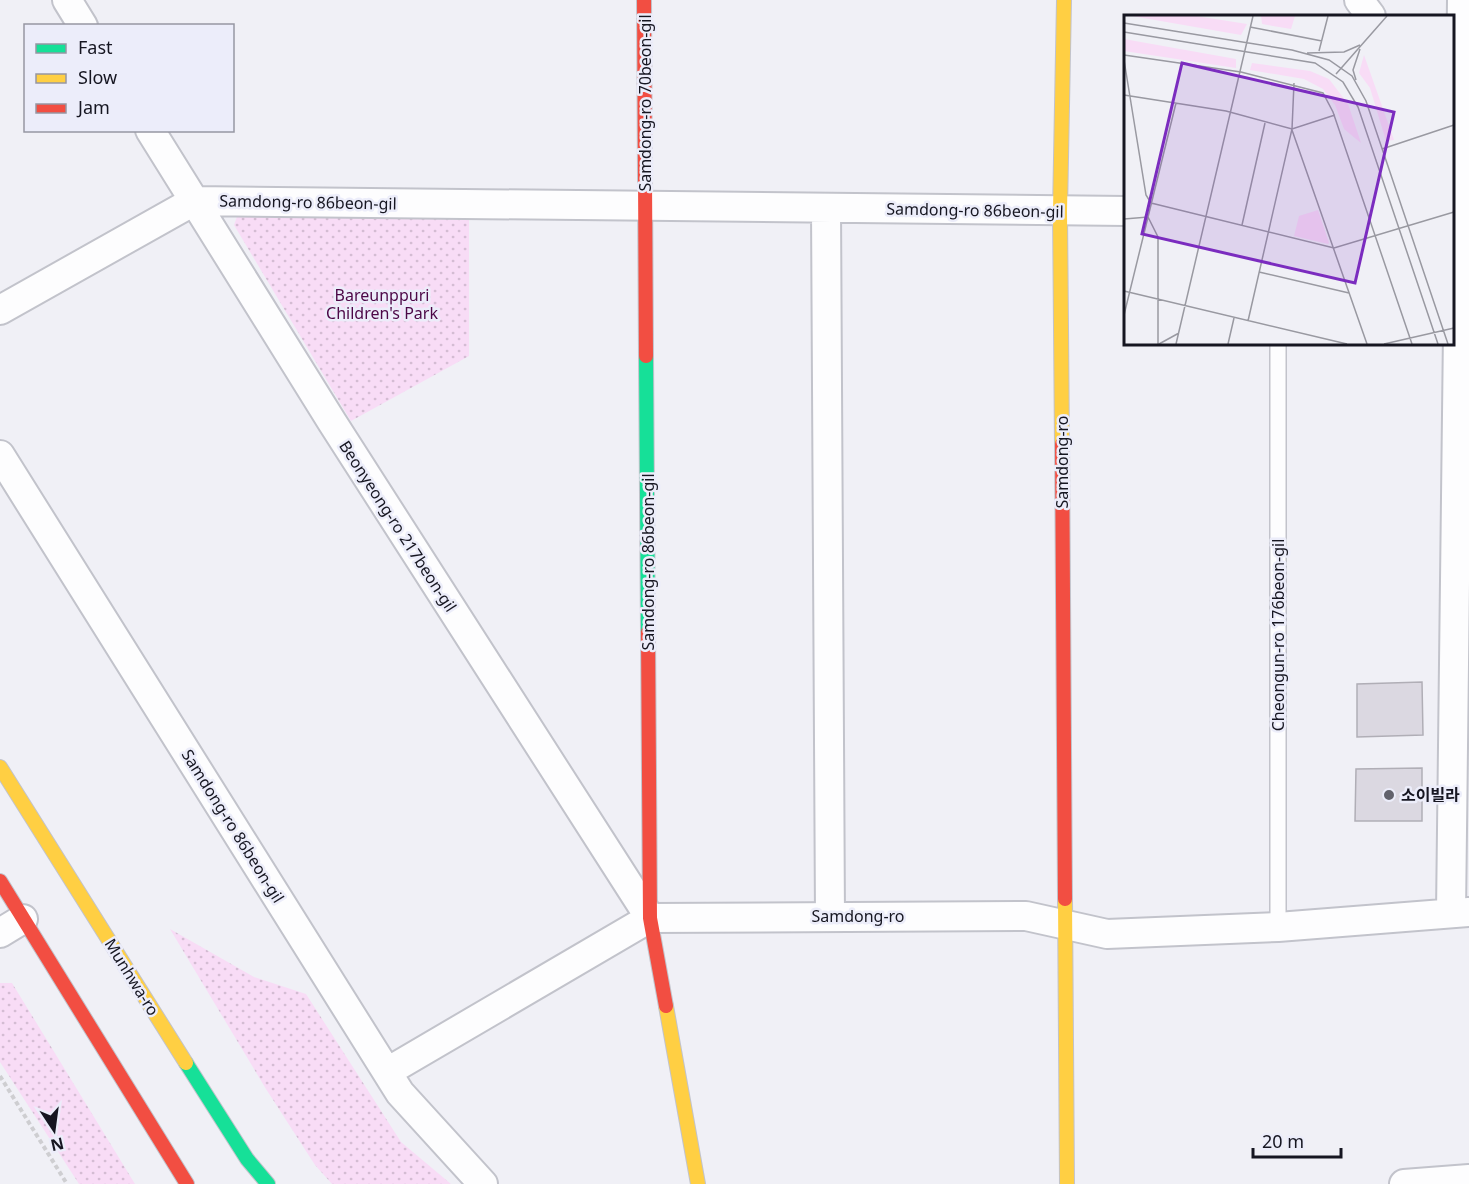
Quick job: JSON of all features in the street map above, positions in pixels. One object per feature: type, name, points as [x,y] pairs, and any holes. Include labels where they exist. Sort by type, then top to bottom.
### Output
[{"type":"street","points":[[67,0],[82,24]]},
{"type":"street","name":"Samdong-ro 70beon-gil","points":[[644,0],[645,206]]},
{"type":"street","name":"Samdong-ro","points":[[1064,0],[1060,210],[1067,1184]]},
{"type":"street","points":[[1359,0],[1370,15]]},
{"type":"street","points":[[1065,925],[1107,934],[1278,927],[1460,912],[1462,0]]},
{"type":"street","name":"Beonyeong-ro 217beon-gil","points":[[151,132],[332,422],[650,918]]},
{"type":"street","name":"Samdong-ro 86beon-gil","points":[[0,310],[194,201],[1124,211]]},
{"type":"street","name":"Samdong-ro 86beon-gil","points":[[645,206],[650,918],[698,1184]]},
{"type":"street","points":[[826,208],[830,916]]},
{"type":"street","name":"Samdong-ro 86beon-gil","points":[[0,455],[400,1093],[483,1184]]},
{"type":"street","name":"Munhwa-ro","points":[[0,767],[241,1149],[268,1184]]},
{"type":"street","points":[[0,881],[11,926],[187,1184]]},
{"type":"street","name":"Samdong-ro","points":[[650,918],[1026,916],[1065,925]]},
{"type":"street","points":[[387,1072],[650,918]]},
{"type":"street","points":[[1404,1184],[1469,1179]]},
{"type":"lane","name":"Cheongun-ro 176beon-gil","points":[[1278,345],[1278,927]]},
{"type":"path","points":[[0,1076],[67,1184]]},
{"type":"green space","name":"Bareunppuri Children's Park","points":[[238,214],[469,218],[469,356],[351,421],[234,225]]},
{"type":"green space","points":[[170,929],[254,977],[306,994],[401,1142],[451,1184],[332,1184],[315,1165],[266,1089]]},
{"type":"green space","points":[[0,983],[12,983],[135,1184],[79,1184],[0,1062]]},
{"type":"building","points":[[1422,682],[1423,735],[1357,737],[1357,684]]},
{"type":"building","name":"소이빌라","points":[[1422,768],[1422,821],[1355,821],[1356,769]]},
{"type":"traffic: fast","points":[[646,356],[648,632]]},
{"type":"traffic: fast","points":[[186,1063],[247,1159],[268,1184]]},
{"type":"traffic: slow","points":[[1062,444],[1060,211],[1064,0]]},
{"type":"traffic: slow","points":[[0,767],[186,1063]]},
{"type":"traffic: slow","points":[[1065,899],[1067,1184]]},
{"type":"traffic: slow","points":[[666,1006],[698,1184]]},
{"type":"traffic: jam","points":[[644,0],[646,356]]},
{"type":"traffic: jam","points":[[1062,444],[1065,899]]},
{"type":"traffic: jam","points":[[648,632],[650,918],[666,1006]]},
{"type":"traffic: jam","points":[[0,881],[187,1184]]},
{"type":"place","name":"소이빌라","points":[[1389,795]]}]
